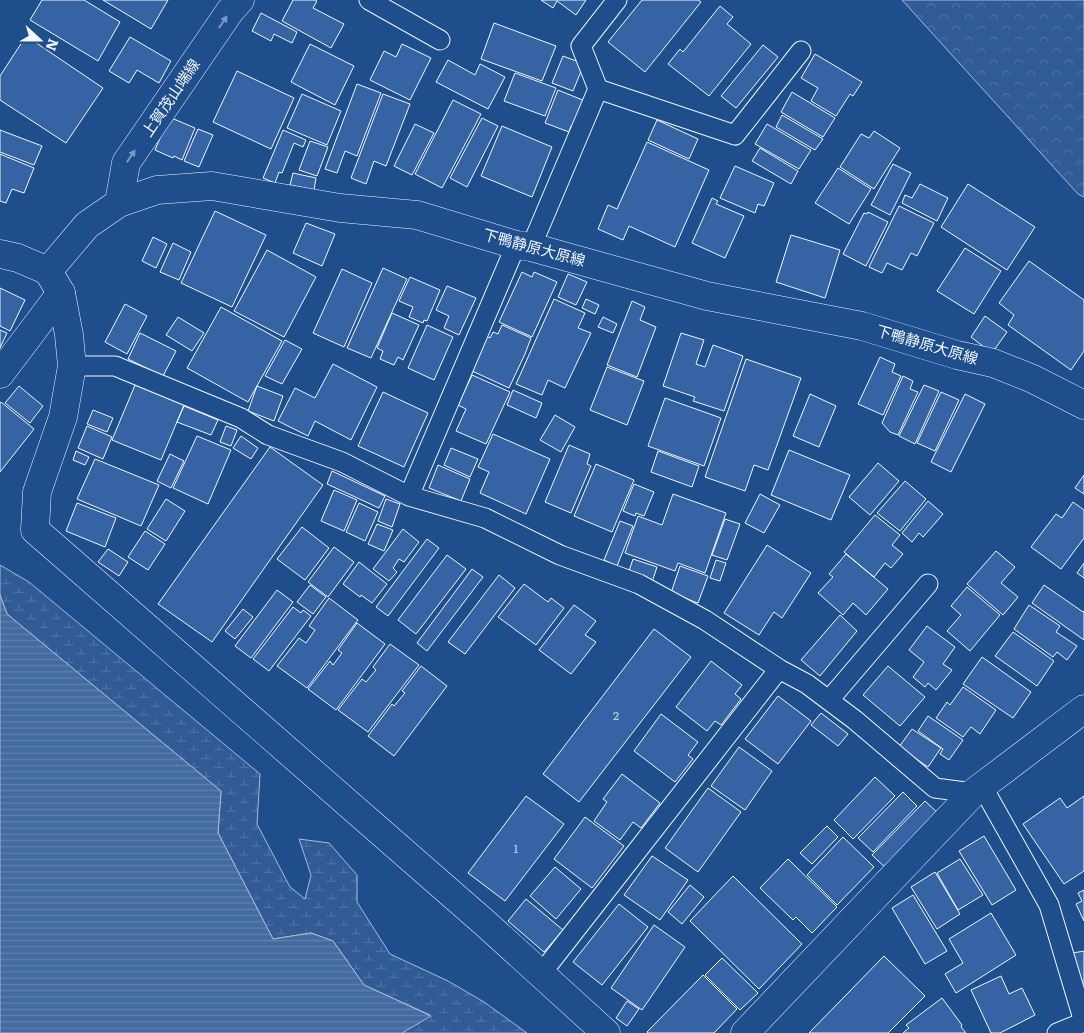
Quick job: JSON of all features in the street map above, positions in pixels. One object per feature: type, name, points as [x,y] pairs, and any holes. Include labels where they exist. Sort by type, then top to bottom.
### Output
[{"type":"street","name":"上賀茂山端線","points":[[119,203],[126,163],[230,11],[240,0]]},
{"type":"street","name":"下鴨静原大原線","points":[[0,374],[87,225],[119,203],[156,190],[212,186],[340,208],[417,215],[707,296],[862,326],[957,355],[993,363],[1033,379],[1084,405]]},
{"type":"street","points":[[0,254],[18,258],[55,282],[69,335],[72,366],[63,417],[37,492],[35,530],[486,924],[606,1033]]},
{"type":"street","points":[[746,1033],[978,789],[1084,709]]},
{"type":"lane","points":[[369,0],[440,40]]},
{"type":"lane","points":[[409,496],[598,88],[581,46],[617,0]]},
{"type":"lane","points":[[598,88],[735,135],[801,51]]},
{"type":"lane","points":[[72,366],[115,366],[241,418],[268,434],[342,462],[409,496],[485,518],[560,556],[639,584],[704,620],[779,669],[808,684],[855,720],[935,788],[978,789],[1050,905],[1083,1018],[1057,1033]]},
{"type":"lane","points":[[829,700],[928,584]]},
{"type":"lane","points":[[541,974],[779,669]]},
{"type":"green space","points":[[902,0],[1084,0],[1084,197],[1078,194]]},
{"type":"green space","points":[[0,565],[29,582],[260,774],[257,824],[290,887],[305,899],[311,875],[299,839],[329,843],[357,875],[357,902],[390,954],[448,981],[484,1002],[527,1033],[402,1033],[430,1015],[364,985],[333,941],[311,933],[273,939],[218,833],[221,791],[7,614],[0,595]]},
{"type":"shaded area","points":[[0,595],[7,614],[221,791],[218,833],[273,939],[311,933],[333,941],[364,985],[431,1016],[402,1033],[0,1033]]},
{"type":"building","points":[[42,0],[84,0],[120,22],[98,61],[30,20]]},
{"type":"building","points":[[103,0],[168,0],[151,29]]},
{"type":"building","points":[[293,0],[315,0],[317,1],[313,8],[344,24],[331,48],[282,21]]},
{"type":"building","points":[[541,0],[586,0],[576,15],[557,1],[553,8]]},
{"type":"building","points":[[642,0],[698,0],[701,2],[645,72],[608,42]]},
{"type":"building","points":[[720,6],[733,17],[727,24],[751,44],[709,96],[668,64],[680,49],[683,52]]},
{"type":"building","points":[[261,13],[297,32],[292,43],[274,34],[271,41],[252,31]]},
{"type":"building","points":[[494,23],[556,46],[542,81],[481,59]]},
{"type":"building","points":[[26,36],[103,88],[66,143],[0,100],[0,76]]},
{"type":"building","points":[[130,37],[171,61],[159,83],[137,70],[129,83],[109,71]]},
{"type":"building","points":[[310,44],[354,66],[335,105],[291,82]]},
{"type":"building","points":[[402,44],[431,58],[410,100],[370,80],[384,51],[396,57]]},
{"type":"building","points":[[763,45],[778,57],[736,108],[721,96]]},
{"type":"building","points":[[815,54],[862,82],[853,96],[850,94],[836,116],[811,101],[818,88],[801,78]]},
{"type":"building","points":[[563,56],[584,64],[573,91],[552,83]]},
{"type":"building","points":[[448,60],[475,75],[480,64],[505,77],[488,109],[436,82]]},
{"type":"building","points":[[237,71],[294,98],[271,149],[213,122]]},
{"type":"building","points":[[515,73],[556,88],[545,116],[504,101]]},
{"type":"building","points":[[357,84],[381,93],[357,156],[345,151],[337,173],[325,169]]},
{"type":"building","points":[[558,90],[585,101],[574,127],[571,126],[569,132],[545,123]]},
{"type":"building","points":[[792,92],[835,118],[823,137],[781,112]]},
{"type":"building","points":[[302,94],[341,111],[327,145],[287,128]]},
{"type":"building","points":[[383,94],[410,104],[386,166],[374,161],[366,184],[351,178]]},
{"type":"building","points":[[453,100],[481,114],[442,188],[415,174]]},
{"type":"building","points":[[782,115],[823,139],[815,150],[776,127]]},
{"type":"building","points":[[169,117],[195,128],[182,160],[155,150]]},
{"type":"building","points":[[482,118],[498,126],[467,187],[450,178]]},
{"type":"building","points":[[657,120],[698,139],[689,159],[648,140]]},
{"type":"building","points":[[415,124],[434,133],[412,175],[394,166]]},
{"type":"building","points":[[767,124],[811,150],[799,169],[755,144]]},
{"type":"building","points":[[502,126],[552,147],[532,197],[481,176]]},
{"type":"building","points":[[198,129],[213,135],[199,167],[184,161]]},
{"type":"building","points":[[0,130],[42,146],[34,165],[0,152]]},
{"type":"building","points":[[283,130],[306,140],[303,147],[294,143],[282,173],[279,172],[275,183],[263,178]]},
{"type":"building","points":[[874,131],[900,148],[874,189],[840,167],[861,134],[869,138]]},
{"type":"building","points":[[310,141],[328,147],[317,176],[299,170]]},
{"type":"building","points":[[647,142],[709,170],[675,247],[629,226],[623,240],[598,229],[608,205],[617,209]]},
{"type":"building","points":[[760,148],[798,171],[791,184],[752,161]]},
{"type":"building","points":[[0,154],[34,168],[24,193],[12,189],[6,203],[0,201]]},
{"type":"building","points":[[893,164],[911,173],[890,215],[871,205]]},
{"type":"building","points":[[735,166],[774,183],[764,206],[758,204],[755,213],[720,198]]},
{"type":"building","points":[[838,168],[871,189],[849,224],[815,203]]},
{"type":"building","points":[[293,173],[316,178],[314,190],[290,185]]},
{"type":"building","points":[[920,184],[948,198],[937,221],[902,203],[905,195],[912,198]]},
{"type":"building","points":[[968,184],[1035,227],[1007,270],[941,227]]},
{"type":"building","points":[[712,198],[718,201],[716,204],[744,216],[725,258],[692,243]]},
{"type":"building","points":[[899,206],[934,223],[917,256],[911,253],[902,270],[887,263],[882,273],[869,267]]},
{"type":"building","points":[[215,211],[266,235],[232,307],[181,283]]},
{"type":"building","points":[[868,212],[888,222],[866,266],[843,254],[864,213],[867,214]]},
{"type":"building","points":[[306,223],[335,234],[322,266],[293,253]]},
{"type":"building","points":[[791,235],[840,250],[825,298],[776,282]]},
{"type":"building","points":[[153,237],[167,244],[156,268],[142,261]]},
{"type":"building","points":[[173,243],[191,252],[179,280],[160,272]]},
{"type":"building","points":[[965,248],[1001,271],[974,314],[937,291]]},
{"type":"building","points":[[267,250],[316,277],[284,337],[234,311]]},
{"type":"building","points":[[1029,261],[1084,300],[1084,351],[1071,370],[1008,325],[1014,315],[999,303]]},
{"type":"building","points":[[383,268],[407,279],[371,358],[347,348]]},
{"type":"building","points":[[342,269],[372,283],[344,347],[313,333]]},
{"type":"building","points":[[522,272],[532,277],[534,272],[557,282],[532,337],[499,322]]},
{"type":"building","points":[[568,274],[587,282],[576,305],[558,297]]},
{"type":"building","points":[[410,277],[440,290],[427,321],[424,320],[423,323],[409,317],[413,307],[399,301]]},
{"type":"building","points":[[447,286],[476,298],[459,335],[444,328],[449,316],[436,310]]},
{"type":"building","points":[[0,288],[25,300],[10,331],[0,326]]},
{"type":"building","points":[[554,299],[585,313],[578,328],[591,333],[565,388],[548,380],[542,395],[516,384]]},
{"type":"building","points":[[586,299],[599,305],[595,314],[582,308]]},
{"type":"building","points":[[632,301],[645,307],[640,320],[656,327],[637,377],[607,365]]},
{"type":"building","points":[[125,304],[147,316],[127,354],[105,342]]},
{"type":"building","points":[[221,307],[282,341],[248,402],[187,368]]},
{"type":"building","points":[[392,313],[419,325],[403,360],[398,357],[394,365],[380,359],[383,351],[377,348]]},
{"type":"building","points":[[985,316],[1007,332],[992,353],[971,337]]},
{"type":"building","points":[[178,317],[204,333],[192,351],[166,335]]},
{"type":"building","points":[[603,317],[617,324],[613,333],[598,327]]},
{"type":"building","points":[[427,325],[453,337],[434,380],[408,368]]},
{"type":"building","points":[[502,325],[531,338],[509,388],[470,370],[486,336],[490,338],[493,332],[498,334]]},
{"type":"building","points":[[0,330],[7,333],[0,348]]},
{"type":"building","points":[[140,333],[176,351],[163,376],[128,359]]},
{"type":"building","points":[[681,333],[704,340],[696,364],[705,367],[713,345],[743,356],[724,411],[693,401],[695,397],[663,386]]},
{"type":"building","points":[[285,340],[302,349],[282,384],[265,376]]},
{"type":"building","points":[[880,357],[895,364],[892,372],[901,376],[883,415],[858,404]]},
{"type":"building","points":[[746,359],[801,378],[768,470],[754,465],[745,491],[705,477]]},
{"type":"building","points":[[333,364],[377,387],[351,440],[315,421],[308,436],[278,421],[295,388],[315,398]]},
{"type":"building","points":[[607,367],[644,381],[627,425],[590,410]]},
{"type":"building","points":[[472,375],[510,392],[486,444],[456,431],[466,409],[458,405]]},
{"type":"building","points":[[903,376],[913,381],[910,389],[918,392],[898,435],[890,432],[882,423]]},
{"type":"building","points":[[135,385],[184,405],[161,460],[112,440]]},
{"type":"building","points":[[924,385],[939,391],[915,444],[899,436]]},
{"type":"building","points":[[19,386],[43,406],[30,423],[5,403]]},
{"type":"building","points":[[257,386],[283,396],[274,421],[248,411]]},
{"type":"building","points":[[513,390],[542,403],[536,418],[507,405]]},
{"type":"building","points":[[383,392],[428,413],[404,467],[358,446]]},
{"type":"building","points":[[941,392],[959,400],[935,451],[917,443]]},
{"type":"building","points":[[810,394],[836,406],[819,447],[793,436]]},
{"type":"building","points":[[965,394],[985,404],[951,472],[931,462]]},
{"type":"building","points":[[665,398],[721,418],[704,466],[648,446]]},
{"type":"building","points":[[0,403],[34,429],[0,472]]},
{"type":"building","points":[[184,406],[218,420],[211,435],[177,422]]},
{"type":"building","points":[[93,410],[113,418],[107,432],[87,424]]},
{"type":"building","points":[[555,415],[575,427],[561,452],[540,440]]},
{"type":"building","points":[[87,426],[112,437],[103,459],[78,448]]},
{"type":"building","points":[[226,426],[237,430],[231,446],[220,442]]},
{"type":"building","points":[[493,434],[550,459],[526,514],[480,493],[489,472],[478,467]]},
{"type":"building","points":[[197,436],[231,450],[208,504],[173,488]]},
{"type":"building","points":[[241,436],[258,448],[251,459],[233,448]]},
{"type":"building","points":[[569,445],[590,454],[587,464],[591,466],[571,513],[545,502]]},
{"type":"building","points":[[270,447],[323,485],[212,642],[158,604]]},
{"type":"building","points":[[451,448],[478,459],[470,477],[444,465]]},
{"type":"building","points":[[789,450],[850,475],[831,520],[771,495]]},
{"type":"building","points":[[76,451],[89,457],[85,465],[73,460]]},
{"type":"building","points":[[658,451],[699,466],[692,487],[651,472]]},
{"type":"building","points":[[170,454],[184,461],[171,488],[157,481]]},
{"type":"building","points":[[95,459],[159,485],[141,526],[77,499]]},
{"type":"building","points":[[878,463],[899,481],[870,515],[849,497]]},
{"type":"building","points":[[596,464],[634,480],[612,532],[574,516]]},
{"type":"building","points":[[438,465],[470,479],[461,501],[429,488]]},
{"type":"building","points":[[332,471],[385,496],[379,508],[327,484]]},
{"type":"building","points":[[1084,475],[1084,494],[1075,488]]},
{"type":"building","points":[[905,481],[926,499],[900,531],[877,513]]},
{"type":"building","points":[[634,484],[654,492],[644,516],[636,513],[635,516],[623,511]]},
{"type":"building","points":[[334,490],[357,500],[344,531],[321,521]]},
{"type":"building","points":[[673,494],[726,513],[705,573],[678,563],[675,571],[625,553],[638,516],[662,525]]},
{"type":"building","points":[[760,494],[780,505],[764,533],[745,523]]},
{"type":"building","points":[[166,499],[185,511],[166,541],[147,529]]},
{"type":"building","points":[[386,499],[400,504],[392,527],[378,521]]},
{"type":"building","points":[[928,501],[943,514],[923,537],[919,533],[912,542],[902,533]]},
{"type":"building","points":[[1073,502],[1084,510],[1084,538],[1061,569],[1031,547],[1056,514],[1062,518]]},
{"type":"building","points":[[77,503],[116,518],[105,547],[66,531]]},
{"type":"building","points":[[359,503],[378,512],[365,541],[346,532]]},
{"type":"building","points":[[875,515],[900,535],[892,545],[903,554],[891,568],[885,563],[874,577],[844,552]]},
{"type":"building","points":[[725,519],[740,524],[727,560],[712,555]]},
{"type":"building","points":[[620,521],[633,526],[617,566],[604,560]]},
{"type":"building","points":[[377,524],[393,530],[384,551],[368,544]]},
{"type":"building","points":[[302,527],[329,548],[305,580],[277,559]]},
{"type":"building","points":[[403,529],[419,542],[404,562],[399,559],[393,568],[397,572],[389,581],[373,569]]},
{"type":"building","points":[[145,531],[165,544],[148,570],[128,557]]},
{"type":"building","points":[[427,539],[439,548],[388,616],[376,607]]},
{"type":"building","points":[[767,545],[811,573],[782,618],[774,612],[759,635],[724,613]]},
{"type":"building","points":[[334,547],[354,562],[328,597],[308,582]]},
{"type":"building","points":[[108,549],[128,562],[119,576],[98,562]]},
{"type":"building","points":[[996,551],[1015,567],[1001,583],[1018,597],[1003,615],[967,584]]},
{"type":"building","points":[[846,554],[888,589],[866,615],[853,603],[843,615],[818,593],[833,577],[829,574]]},
{"type":"building","points":[[447,555],[466,569],[416,634],[398,620]]},
{"type":"building","points":[[633,559],[657,567],[651,585],[627,577]]},
{"type":"building","points":[[716,560],[726,563],[720,581],[710,578]]},
{"type":"building","points":[[359,562],[387,584],[372,603],[361,595],[360,597],[343,584]]},
{"type":"building","points":[[1084,563],[1084,578],[1077,573]]},
{"type":"building","points":[[680,566],[708,576],[698,603],[671,593]]},
{"type":"building","points":[[472,569],[483,577],[427,651],[417,643]]},
{"type":"building","points":[[499,575],[515,588],[465,654],[448,642]]},
{"type":"building","points":[[524,584],[548,602],[551,598],[564,608],[536,645],[498,617]]},
{"type":"building","points":[[310,585],[326,597],[313,614],[297,602]]},
{"type":"building","points":[[1044,585],[1084,611],[1084,640],[1032,603]]},
{"type":"building","points":[[967,587],[1000,615],[970,651],[947,631],[961,615],[951,606]]},
{"type":"building","points":[[277,590],[293,602],[251,658],[235,646]]},
{"type":"building","points":[[329,598],[358,620],[307,688],[277,666],[299,638],[306,643],[315,630],[309,626]]},
{"type":"building","points":[[574,605],[596,621],[585,635],[596,642],[571,674],[539,650]]},
{"type":"building","points":[[1029,605],[1060,626],[1056,632],[1077,646],[1067,660],[1057,652],[1053,657],[1014,629]]},
{"type":"building","points":[[293,607],[301,613],[303,610],[311,616],[269,671],[253,659]]},
{"type":"building","points":[[243,609],[253,617],[235,639],[225,631]]},
{"type":"building","points":[[840,615],[857,631],[820,676],[801,660]]},
{"type":"building","points":[[357,623],[385,644],[336,710],[308,689],[330,661],[333,665],[342,653],[338,650]]},
{"type":"building","points":[[927,626],[955,647],[943,664],[952,670],[936,690],[928,683],[925,687],[913,677],[924,662],[909,650]]},
{"type":"building","points":[[654,629],[691,657],[579,802],[543,774]]},
{"type":"building","points":[[1013,632],[1054,661],[1037,686],[995,656]]},
{"type":"building","points":[[390,644],[419,665],[368,732],[338,710],[362,679],[366,682],[376,670],[373,667]]},
{"type":"building","points":[[982,657],[1031,692],[1013,718],[963,684]]},
{"type":"building","points":[[711,661],[742,685],[735,694],[741,699],[721,725],[715,721],[707,731],[676,707]]},
{"type":"building","points":[[421,666],[447,686],[394,756],[368,736],[392,704],[394,706],[405,693],[402,691]]},
{"type":"building","points":[[888,666],[925,697],[900,726],[863,695]]},
{"type":"building","points":[[963,687],[996,710],[980,734],[971,727],[963,737],[936,718],[947,702],[950,705]]},
{"type":"building","points":[[778,696],[811,721],[778,764],[745,739]]},
{"type":"building","points":[[821,713],[848,734],[838,746],[811,725]]},
{"type":"building","points":[[661,714],[698,742],[688,755],[693,759],[675,782],[634,751]]},
{"type":"building","points":[[928,716],[963,740],[949,760],[940,754],[943,749],[918,731]]},
{"type":"building","points":[[912,729],[941,748],[928,767],[899,747]]},
{"type":"building","points":[[739,747],[772,771],[745,810],[711,786]]},
{"type":"building","points":[[622,774],[660,803],[641,828],[633,822],[620,840],[594,821],[607,802],[603,799]]},
{"type":"building","points":[[875,777],[895,796],[853,839],[834,820]]},
{"type":"building","points":[[708,788],[741,812],[698,872],[665,848]]},
{"type":"building","points":[[903,792],[917,806],[873,852],[858,838]]},
{"type":"building","points":[[526,796],[564,824],[505,901],[468,873]]},
{"type":"building","points":[[1084,796],[1084,871],[1064,884],[1023,824],[1060,798],[1067,808]]},
{"type":"building","points":[[925,801],[942,817],[889,871],[872,855]]},
{"type":"building","points":[[585,817],[624,846],[592,888],[554,859]]},
{"type":"building","points":[[827,826],[838,837],[812,864],[800,853]]},
{"type":"building","points":[[984,836],[1016,890],[992,905],[959,851]]},
{"type":"building","points":[[843,837],[874,867],[837,905],[807,875]]},
{"type":"building","points":[[652,856],[688,880],[660,920],[624,895]]},
{"type":"building","points":[[788,859],[837,907],[812,933],[796,917],[793,920],[760,888]]},
{"type":"building","points":[[960,859],[983,895],[958,910],[937,873]]},
{"type":"building","points":[[555,867],[581,889],[556,919],[530,896]]},
{"type":"building","points":[[935,872],[960,914],[937,929],[911,887]]},
{"type":"building","points":[[733,876],[802,944],[759,989],[690,921]]},
{"type":"building","points":[[690,885],[704,897],[682,924],[668,912]]},
{"type":"building","points":[[1084,890],[1084,921],[1076,904],[1082,901],[1078,893]]},
{"type":"building","points":[[913,895],[947,951],[925,964],[892,908]]},
{"type":"building","points":[[526,899],[563,930],[544,952],[508,921]]},
{"type":"building","points":[[619,904],[648,927],[602,985],[573,962]]},
{"type":"building","points":[[991,913],[1016,955],[956,993],[945,974],[963,963],[949,939]]},
{"type":"building","points":[[654,925],[685,947],[642,1010],[611,988]]},
{"type":"building","points":[[1084,951],[1084,1004],[1073,953]]},
{"type":"building","points":[[884,956],[925,996],[888,1033],[809,1033]]},
{"type":"building","points":[[722,958],[758,993],[740,1010],[705,975]]},
{"type":"building","points":[[703,975],[737,1009],[714,1033],[648,1033],[647,1032]]},
{"type":"building","points":[[1001,976],[1009,994],[1022,988],[1035,1015],[1000,1033],[991,1033],[971,990]]},
{"type":"building","points":[[942,998],[966,1033],[903,1033],[909,1028],[906,1025]]},
{"type":"building","points":[[627,1001],[639,1009],[627,1026],[616,1018]]}]
